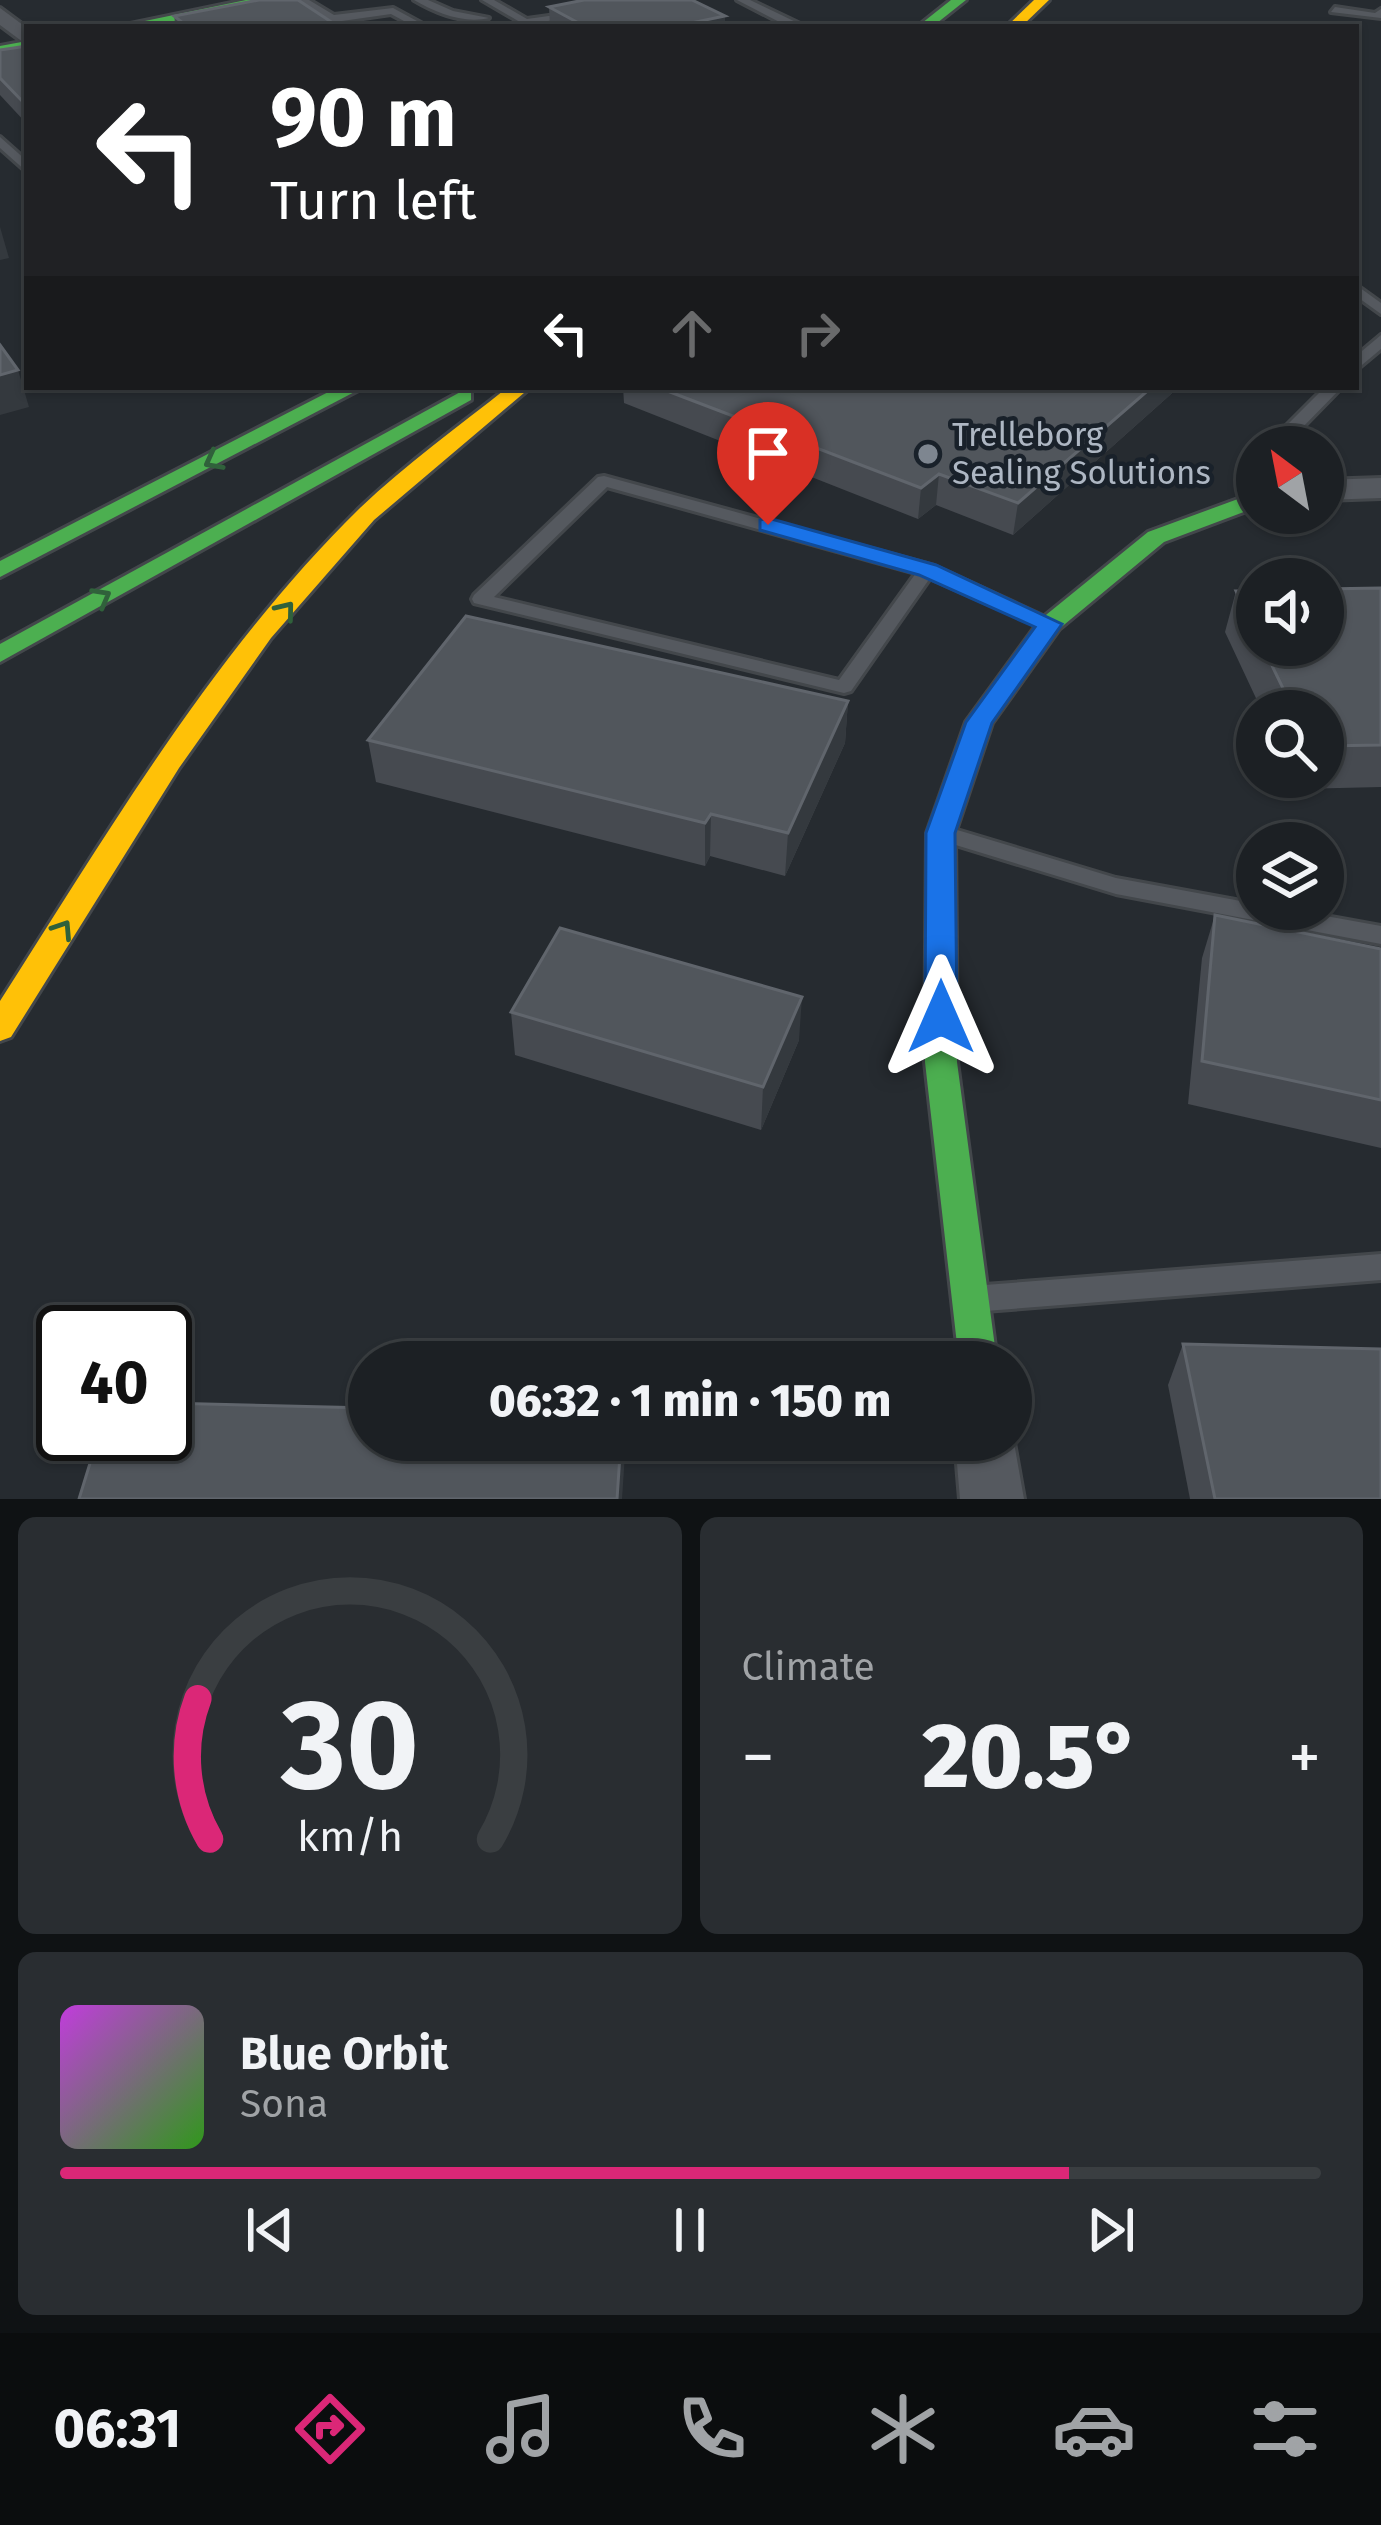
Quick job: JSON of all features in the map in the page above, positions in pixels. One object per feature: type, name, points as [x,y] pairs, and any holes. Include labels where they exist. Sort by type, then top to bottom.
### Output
[{"type":"main road","points":[[139,24],[267,0]]},
{"type":"main road","points":[[927,24],[959,0]]},
{"type":"main road","points":[[1016,24],[1042,0]]},
{"type":"main road","points":[[141,465],[302,390]]},
{"type":"main road","points":[[0,570],[348,390]]},
{"type":"main road","points":[[0,654],[476,390]]},
{"type":"main road","points":[[0,1028],[176,753],[280,617],[349,533],[517,390]]},
{"type":"main road","points":[[976,1341],[941,1062],[941,833],[979,722],[1050,624],[1156,537],[1236,507]]},
{"type":"street","points":[[0,14],[24,39]]},
{"type":"street","points":[[1344,489],[1381,488]]},
{"type":"street","points":[[988,1461],[992,1499]]},
{"type":"lane","points":[[302,0],[340,24]]},
{"type":"lane","points":[[419,0],[451,14],[484,18]]},
{"type":"lane","points":[[453,0],[494,24]]},
{"type":"lane","points":[[491,2],[521,0]]},
{"type":"lane","points":[[742,0],[793,24]]},
{"type":"lane","points":[[491,2],[531,22],[586,14]]},
{"type":"lane","points":[[1339,5],[1380,15]]},
{"type":"lane","points":[[331,19],[393,11],[417,24]]},
{"type":"lane","points":[[0,141],[24,165]]},
{"type":"lane","points":[[1359,362],[1381,340]]},
{"type":"lane","points":[[1296,426],[1331,390]]},
{"type":"lane","points":[[927,570],[844,687],[481,599],[604,481],[927,570],[1050,624]]},
{"type":"lane","points":[[941,833],[1116,886],[1381,935]]},
{"type":"lane","points":[[972,1299],[1381,1267]]},
{"type":"building","points":[[259,0],[298,0],[334,24],[184,24],[174,16]]},
{"type":"building","points":[[584,0],[692,0],[725,16],[686,24],[580,24],[549,7]]},
{"type":"building","points":[[24,46],[24,103],[0,78],[0,50]]},
{"type":"building","points":[[0,345],[18,370],[0,375]]},
{"type":"building","name":"Trelleborg Sealing Solutions","points":[[665,390],[1149,390],[1018,503],[939,474],[921,488]]},
{"type":"building","points":[[1381,588],[1381,745],[1344,746],[1344,690],[1284,690],[1272,666],[1344,666],[1344,589]]},
{"type":"building","points":[[466,616],[848,701],[788,833],[711,814],[705,823],[368,740]]},
{"type":"building","points":[[1215,915],[1236,919],[1236,930],[1288,930],[1381,949],[1381,1100],[1202,1061]]},
{"type":"building","points":[[560,928],[802,997],[763,1087],[511,1012]]},
{"type":"building","points":[[1183,1344],[1381,1349],[1381,1499],[1215,1499]]},
{"type":"building","points":[[192,1404],[348,1407],[348,1461],[620,1461],[617,1499],[79,1499],[91,1461],[192,1461]]},
{"type":"traffic: fast","points":[[139,24],[267,0]]},
{"type":"traffic: fast","points":[[928,24],[959,0]]},
{"type":"traffic: fast","points":[[0,50],[24,46]]},
{"type":"traffic: fast","points":[[0,570],[348,390]]},
{"type":"traffic: fast","points":[[0,654],[464,396]]},
{"type":"traffic: fast","points":[[975,1341],[941,1062],[941,833],[979,722],[1050,624],[1156,537],[1236,507]]},
{"type":"traffic: slow","points":[[1016,24],[1042,0]]},
{"type":"traffic: slow","points":[[0,1028],[169,761],[262,633],[366,515],[517,390]]},
{"type":"place","name":"Trelleborg Sealing Solutions","points":[[928,454]]},
{"type":"route","points":[[768,525],[927,570],[1050,624],[979,722],[941,833],[941,1017]]}]
